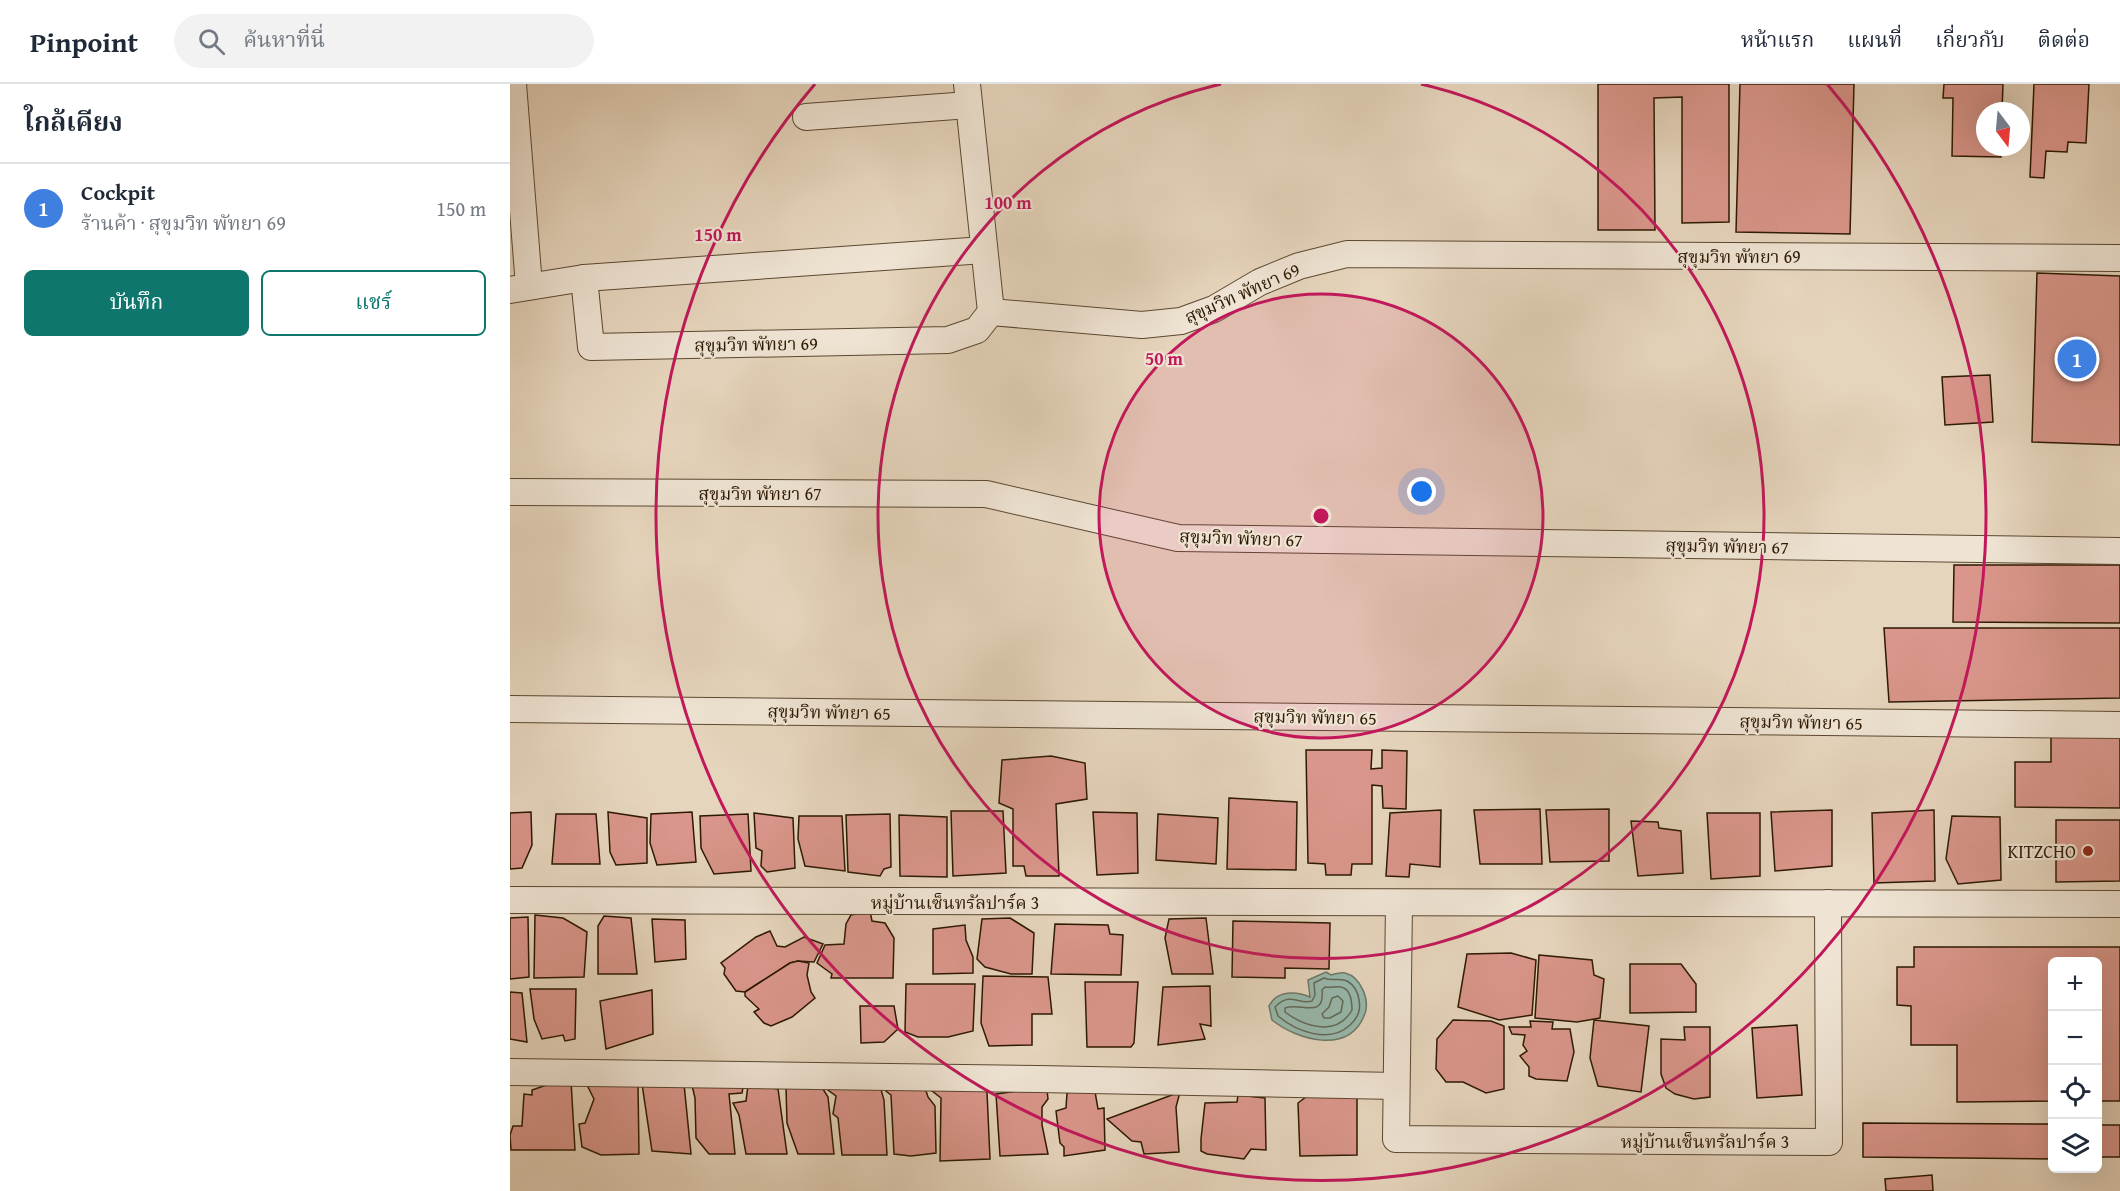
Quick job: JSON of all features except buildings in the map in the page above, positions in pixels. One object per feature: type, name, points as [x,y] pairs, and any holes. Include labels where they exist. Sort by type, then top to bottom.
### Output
[{"type":"street","points":[[513,84],[519,288],[584,278],[984,250]]},
{"type":"street","points":[[806,117],[968,94],[991,312]]},
{"type":"street","name":"สุขุมวิท พัทยา 69","points":[[584,278],[591,346],[948,340],[977,330],[991,312],[1142,325],[1180,321],[1214,309],[1260,282],[1299,266],[1347,254],[2120,258]]},
{"type":"street","name":"สุขุมวิท พัทยา 67","points":[[510,492],[986,494],[1178,538],[2120,551]]},
{"type":"street","name":"สุขุมวิท พัทยา 65","points":[[510,709],[2120,724]]},
{"type":"street","name":"หมู่บ้านเซ็นทรัลปาร์ค 3","points":[[510,900],[2120,904]]},
{"type":"street","name":"หมู่บ้านเซ็นทรัลปาร์ค 3","points":[[1399,903],[1396,1139],[1829,1142],[1828,903]]},
{"type":"street","points":[[510,1072],[1038,1078],[1396,1086]]},
{"type":"water","points":[[1326,972],[1331,975],[1345,973],[1351,975],[1360,984],[1365,997],[1366,1010],[1356,1028],[1346,1036],[1334,1040],[1321,1040],[1295,1033],[1272,1020],[1269,1006],[1272,1001],[1287,993],[1310,997],[1308,980]]},
{"type":"place","name":"Cockpit","points":[[2077,359]]},
{"type":"place","name":"KITZCHO","points":[[2088,851]]}]
